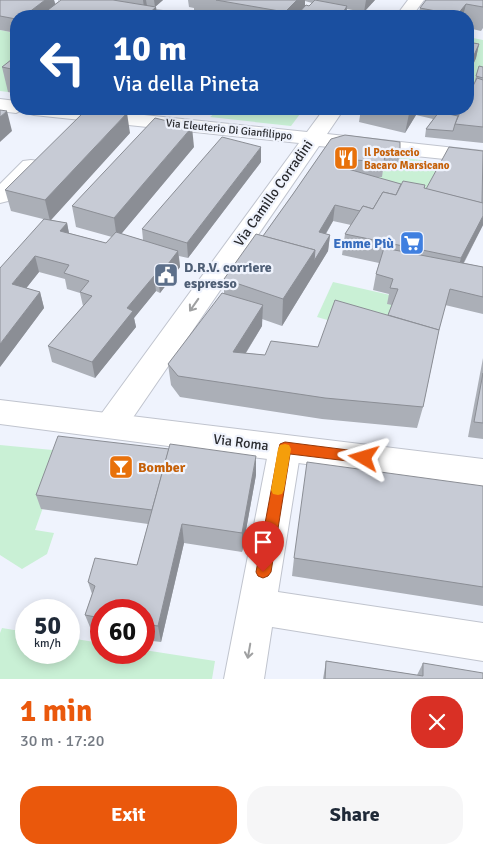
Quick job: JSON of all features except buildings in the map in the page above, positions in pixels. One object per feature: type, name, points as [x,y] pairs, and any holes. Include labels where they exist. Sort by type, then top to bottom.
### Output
[{"type":"street","points":[[67,0],[127,10]]},
{"type":"street","points":[[66,132],[83,115]]},
{"type":"street","name":"Via Eleuterio Di Gianfilippo","points":[[120,115],[483,157]]},
{"type":"street","name":"Via Camillo Corradini","points":[[110,426],[329,115]]},
{"type":"street","points":[[0,196],[46,151]]},
{"type":"street","name":"Via Roma","points":[[0,412],[483,473]]},
{"type":"street","points":[[244,679],[285,448]]},
{"type":"street","points":[[257,607],[483,642]]},
{"type":"green space","points":[[0,30],[10,32],[10,90],[8,92],[0,91]]},
{"type":"green space","points":[[474,38],[483,40],[483,82],[474,82]]},
{"type":"green space","points":[[212,115],[299,115],[291,126],[210,117]]},
{"type":"green space","points":[[397,157],[446,163],[421,206],[353,175],[381,177],[383,170]]},
{"type":"green space","points":[[333,282],[390,295],[394,305],[383,336],[317,317]]},
{"type":"green space","points":[[0,445],[63,451],[35,530],[54,533],[47,554],[22,569],[0,555]]},
{"type":"green space","points":[[2,628],[15,630],[15,664],[80,664],[80,640],[90,641],[90,664],[155,664],[155,652],[215,661],[212,679],[0,679],[0,633]]},
{"type":"slow traffic","points":[[278,490],[285,449]]},
{"type":"place","name":"Il Postaccio Bacaro Marsicano","points":[[346,158]]},
{"type":"place","name":"Emme Più","points":[[412,243]]},
{"type":"place","name":"D.R.V. corriere espresso","points":[[166,275]]},
{"type":"place","name":"Bomber","points":[[121,467]]},
{"type":"route","points":[[263,572],[285,448],[364,458]]}]
